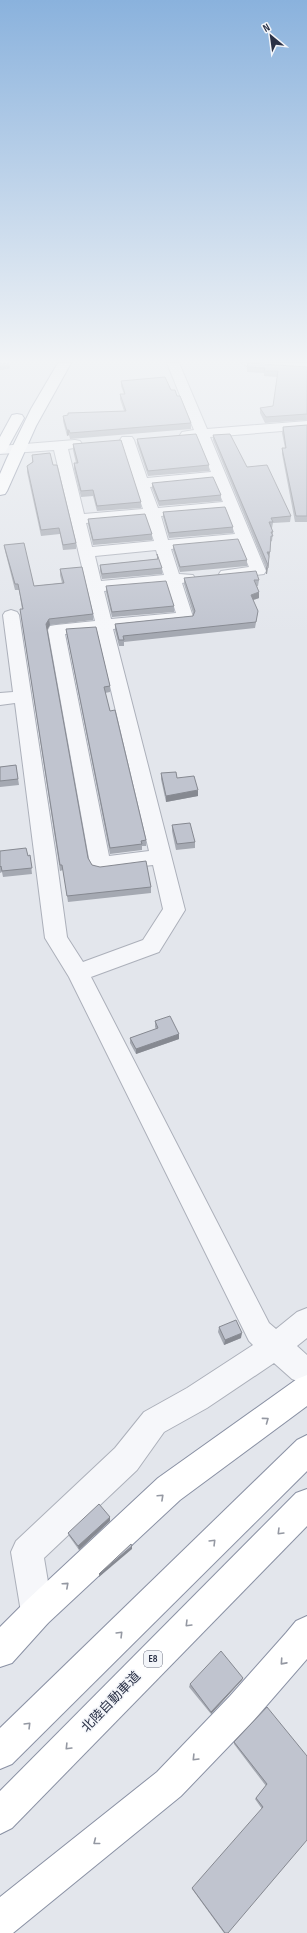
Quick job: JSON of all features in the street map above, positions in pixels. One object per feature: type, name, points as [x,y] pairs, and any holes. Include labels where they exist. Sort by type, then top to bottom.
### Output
[{"type":"highway","points":[[0,491],[15,453]]},
{"type":"highway","points":[[0,1651],[37,1612],[169,1489],[305,1379]]},
{"type":"highway","points":[[0,1752],[307,1450]]},
{"type":"highway","name":"北陸自動車道","points":[[0,1816],[307,1504]]},
{"type":"highway","points":[[0,1640],[37,1612]]},
{"type":"highway","points":[[0,1920],[169,1784],[242,1708],[307,1632]]},
{"type":"street","points":[[62,453],[174,910],[151,946],[78,973]]},
{"type":"street","points":[[132,453],[185,617],[56,630],[100,864],[161,857]]},
{"type":"street","points":[[94,587],[258,571],[209,453]]},
{"type":"street","points":[[142,483],[218,476]]},
{"type":"street","points":[[77,519],[230,506]]},
{"type":"street","points":[[85,552],[243,538]]},
{"type":"street","points":[[11,615],[46,856],[56,938],[78,973],[259,1332],[276,1346],[305,1379]]},
{"type":"street","points":[[0,698],[22,696]]},
{"type":"street","points":[[37,1612],[27,1552],[126,1459],[154,1422],[197,1398],[276,1346],[307,1320]]},
{"type":"building","points":[[50,453],[53,465],[57,465],[76,543],[63,545],[59,528],[41,530],[27,466],[33,462],[32,455]]},
{"type":"building","points":[[75,453],[125,453],[141,502],[97,506],[93,490],[81,491],[74,463],[78,463]]},
{"type":"building","points":[[142,453],[204,453],[209,465],[148,471]]},
{"type":"building","points":[[221,453],[240,453],[247,467],[267,465],[291,516],[271,518],[273,522],[269,522],[273,536],[271,536],[270,552],[267,552],[269,556],[268,568],[266,568],[268,565]]},
{"type":"building","points":[[283,453],[307,453],[307,516],[296,516]]},
{"type":"building","points":[[213,477],[221,495],[159,501],[152,483]]},
{"type":"building","points":[[225,507],[233,527],[169,533],[163,512]]},
{"type":"building","points":[[145,514],[152,534],[93,540],[88,519]]},
{"type":"building","points":[[238,539],[247,560],[180,567],[173,545]]},
{"type":"building","points":[[24,543],[34,586],[64,583],[60,569],[82,567],[93,614],[49,619],[46,624],[88,858],[92,865],[100,867],[146,861],[151,887],[67,896],[62,865],[60,865],[20,609],[23,609],[18,584],[15,584],[4,545]]},
{"type":"building","points":[[157,554],[162,568],[102,574],[100,565],[158,559]]},
{"type":"building","points":[[256,571],[259,580],[254,580],[259,592],[251,595],[258,611],[256,622],[123,636],[124,640],[119,640],[115,624],[193,616],[195,611],[184,578]]},
{"type":"building","points":[[166,581],[174,606],[112,612],[106,586]]},
{"type":"building","points":[[96,627],[110,686],[104,687],[110,711],[115,710],[146,840],[141,841],[142,844],[110,848],[66,629]]},
{"type":"building","points":[[16,765],[18,779],[0,781],[0,767]]},
{"type":"building","points":[[176,772],[177,778],[194,776],[198,790],[166,796],[161,773]]},
{"type":"building","points":[[190,823],[195,842],[177,844],[172,825]]},
{"type":"building","points":[[26,848],[28,856],[30,855],[32,868],[2,871],[1,866],[0,867],[0,851]]},
{"type":"building","points":[[170,1016],[179,1034],[136,1049],[130,1038],[158,1028],[155,1021]]},
{"type":"building","points":[[236,1320],[242,1333],[225,1340],[219,1327]]},
{"type":"building","points":[[99,1504],[110,1517],[78,1546],[68,1533]]},
{"type":"building","points":[[131,1544],[132,1546],[99,1574]]},
{"type":"building","points":[[221,1651],[243,1678],[211,1712],[190,1684]]},
{"type":"building","points":[[267,1707],[307,1756],[307,1840],[228,1933],[225,1933],[192,1888],[263,1807],[256,1798],[267,1784],[234,1742]]}]
